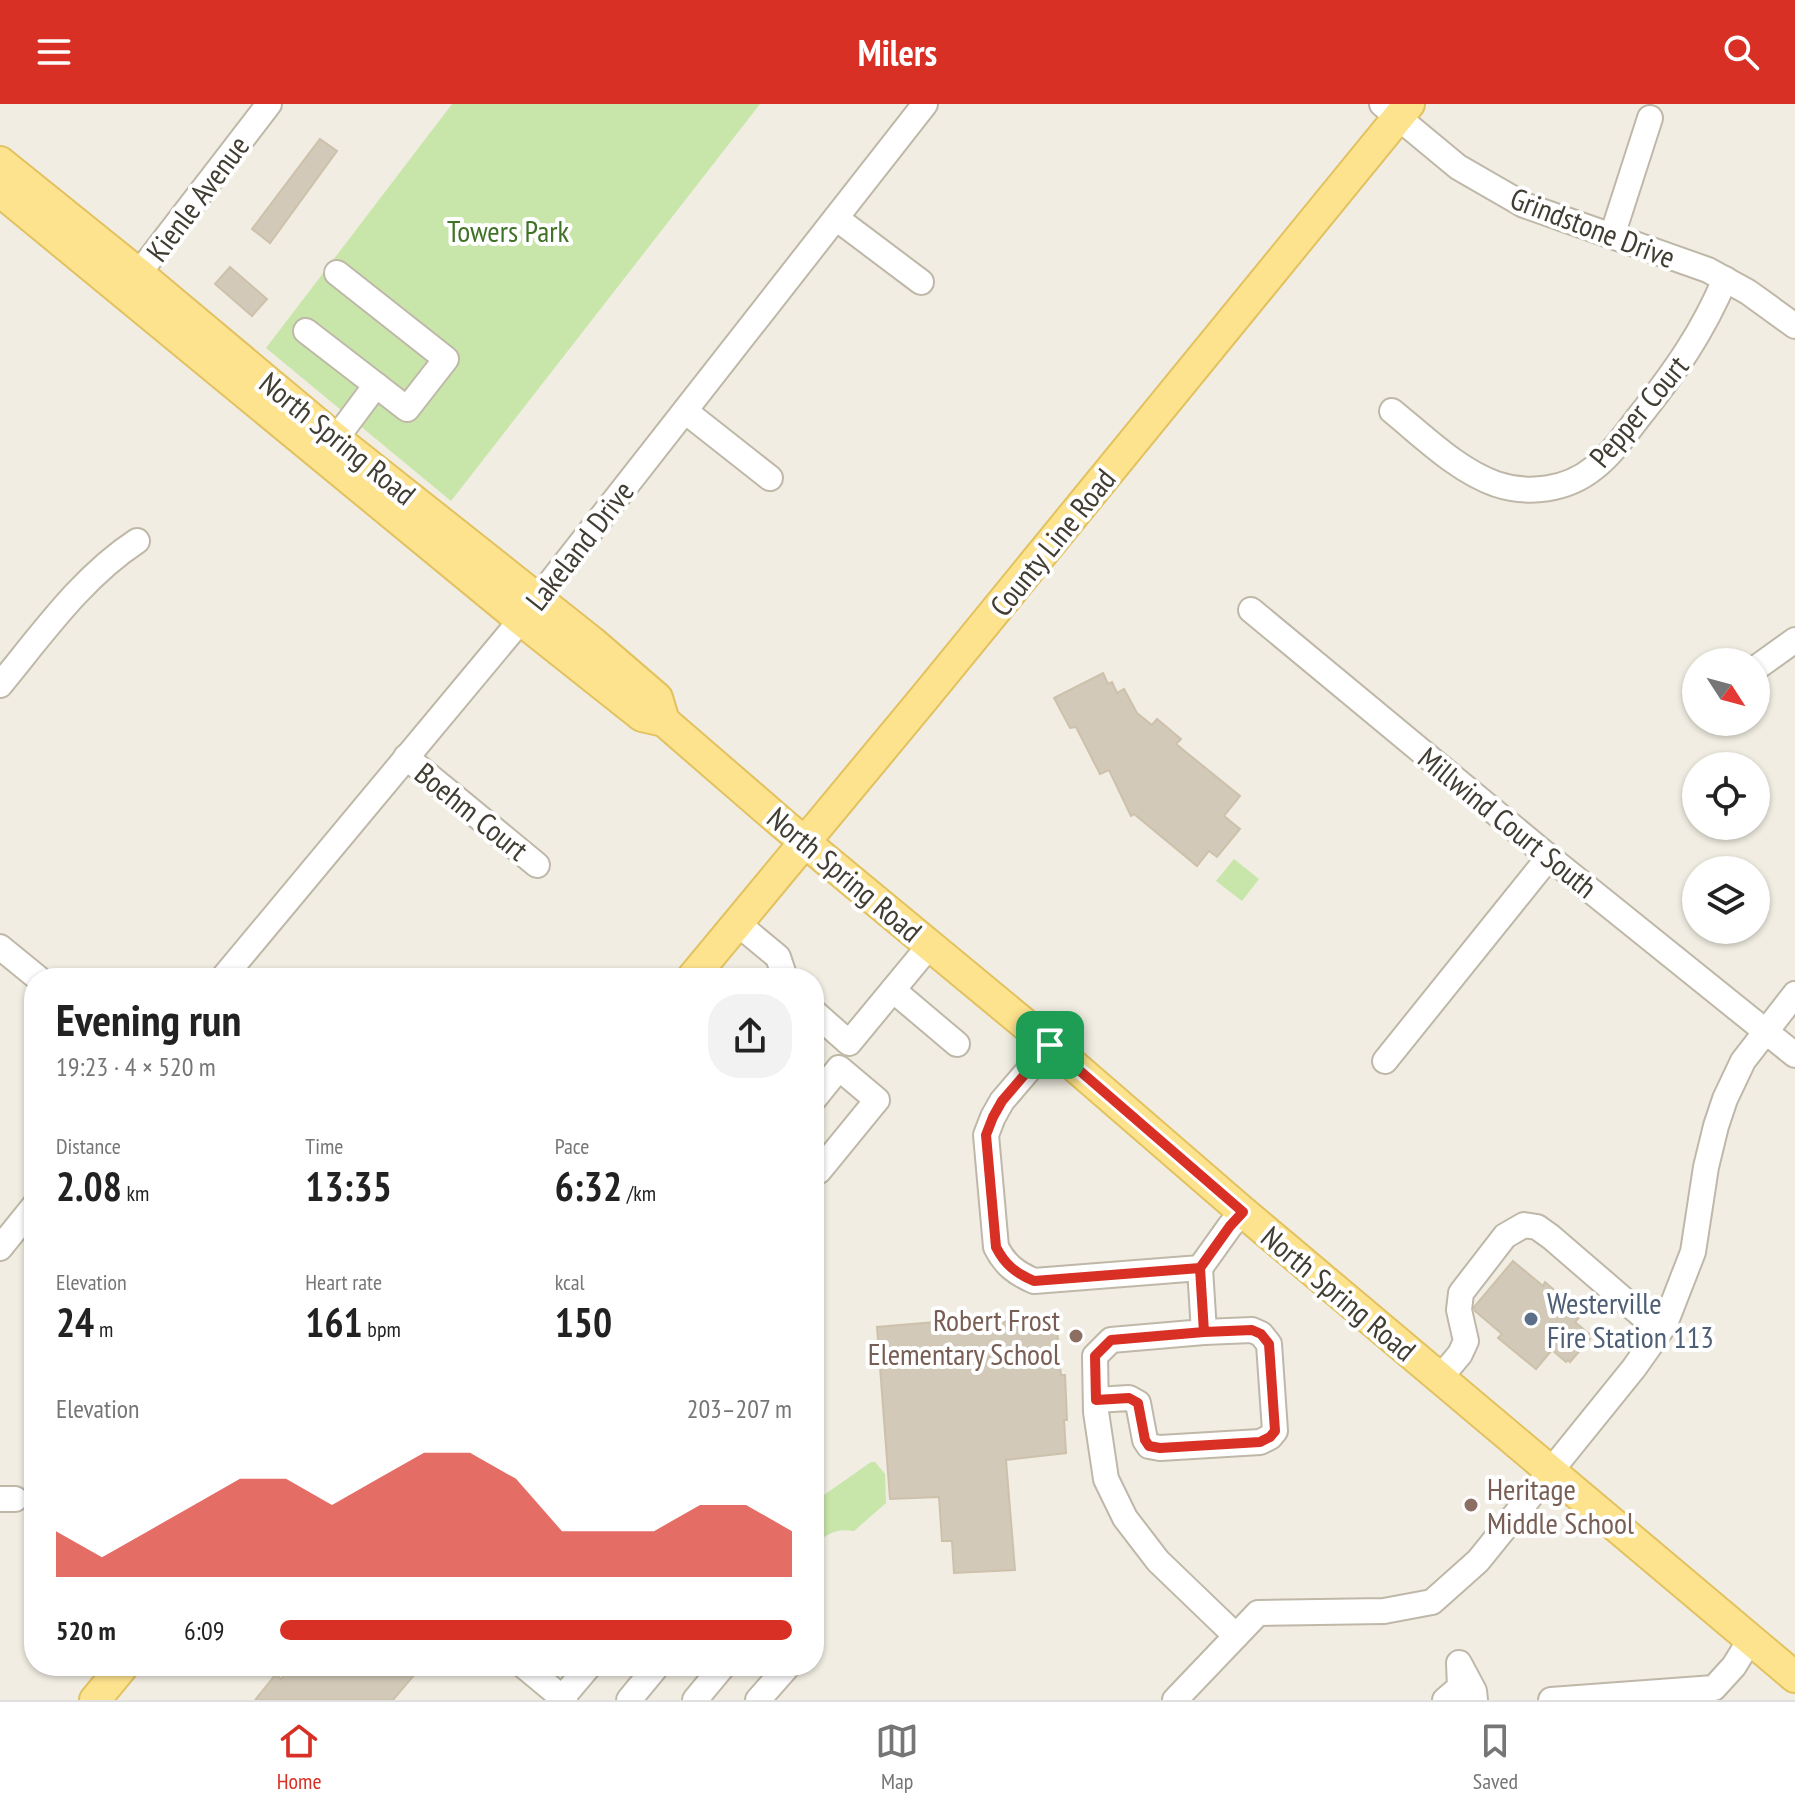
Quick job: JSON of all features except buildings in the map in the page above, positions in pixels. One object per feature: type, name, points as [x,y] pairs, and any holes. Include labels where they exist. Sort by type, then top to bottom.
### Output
[{"type":"main road","name":"County Line Road","points":[[700,968],[959,657],[1396,108]]},
{"type":"main road","name":"North Spring Road","points":[[0,162],[132,283],[529,610],[642,716],[664,721],[1795,1677]]},
{"type":"main road","name":"North Spring Road","points":[[0,191],[132,283]]},
{"type":"main road","points":[[95,1700],[115,1676]]},
{"type":"street","name":"Kienle Avenue","points":[[132,283],[269,104]]},
{"type":"street","name":"Lakeland Drive","points":[[239,968],[406,757],[529,610],[925,104]]},
{"type":"street","name":"Grindstone Drive","points":[[1396,108],[1458,167],[1492,188],[1524,205],[1708,270],[1748,292],[1795,326]]},
{"type":"street","points":[[1612,236],[1650,118]]},
{"type":"street","points":[[836,218],[921,282]]},
{"type":"street","points":[[306,331],[407,409],[446,359],[337,273]]},
{"type":"street","name":"Pepper Court","points":[[1392,411],[1447,456],[1478,476],[1521,489],[1544,490],[1563,485],[1595,468],[1642,414],[1689,351],[1712,311],[1725,279]]},
{"type":"street","points":[[329,448],[376,385]]},
{"type":"street","points":[[685,411],[770,478]]},
{"type":"street","points":[[0,685],[83,586],[114,557],[137,541]]},
{"type":"street","name":"Millwind Court South","points":[[1251,610],[1549,857],[1795,1055]]},
{"type":"street","points":[[1770,658],[1795,640]]},
{"type":"street","name":"Boehm Court","points":[[406,757],[537,865]]},
{"type":"street","points":[[1385,1061],[1549,857]]},
{"type":"street","points":[[737,923],[778,957],[782,968]]},
{"type":"street","points":[[824,1087],[839,1068],[849,1043],[930,945]]},
{"type":"street","points":[[0,947],[26,968]]},
{"type":"street","points":[[893,990],[957,1044]]},
{"type":"street","points":[[1175,1700],[1258,1613],[1384,1611],[1432,1602],[1478,1561],[1634,1368],[1665,1324],[1693,1252],[1706,1167],[1725,1099],[1743,1061],[1795,994]]},
{"type":"street","points":[[824,1021],[849,1043]]},
{"type":"street","points":[[1050,1045],[1002,1101],[986,1135],[996,1247],[1004,1262],[1034,1281],[1200,1268]]},
{"type":"street","points":[[824,1165],[877,1100],[839,1068]]},
{"type":"street","points":[[1204,1332],[1200,1268],[1243,1212]]},
{"type":"street","points":[[0,1248],[24,1218]]},
{"type":"street","points":[[1440,1378],[1460,1354],[1466,1341],[1459,1310],[1461,1293],[1505,1236],[1524,1225],[1537,1227],[1551,1237],[1660,1331]]},
{"type":"street","points":[[1096,1400],[1129,1398],[1138,1403],[1149,1446],[1260,1442],[1275,1431],[1269,1344],[1261,1334],[1252,1330],[1204,1332],[1111,1340],[1095,1356],[1096,1400],[1106,1479],[1125,1518],[1158,1561],[1236,1636]]},
{"type":"street","points":[[1551,1700],[1715,1694],[1750,1640]]},
{"type":"street","points":[[1445,1700],[1460,1687],[1459,1663],[1474,1691],[1475,1700]]},
{"type":"street","points":[[536,1676],[563,1699],[581,1676]]},
{"type":"street","points":[[629,1700],[649,1676]]},
{"type":"street","points":[[695,1700],[715,1676]]},
{"type":"street","points":[[758,1700],[779,1676]]},
{"type":"green space","name":"Towers Park","points":[[452,104],[760,104],[451,501],[266,348]]},
{"type":"green space","points":[[1234,859],[1259,879],[1242,901],[1216,881]]},
{"type":"green space","points":[[871,1462],[875,1462],[885,1474],[886,1503],[854,1531],[837,1531],[824,1538],[824,1495]]},
{"type":"place","name":"Westerville Fire Station 113","points":[[1531,1319]]},
{"type":"place","name":"Robert Frost Elementary School","points":[[1076,1336]]},
{"type":"place","name":"Heritage Middle School","points":[[1471,1505]]},
{"type":"route","points":[[1050,1045],[1002,1101],[986,1135],[996,1247],[1004,1262],[1034,1281],[1200,1268],[1204,1332],[1111,1340],[1095,1356],[1096,1400],[1129,1398],[1138,1403],[1149,1446],[1260,1442],[1270,1437],[1275,1431],[1275,1411],[1269,1344],[1261,1334],[1252,1330],[1204,1332],[1201,1282],[1200,1268],[1243,1212],[1050,1045]]}]
